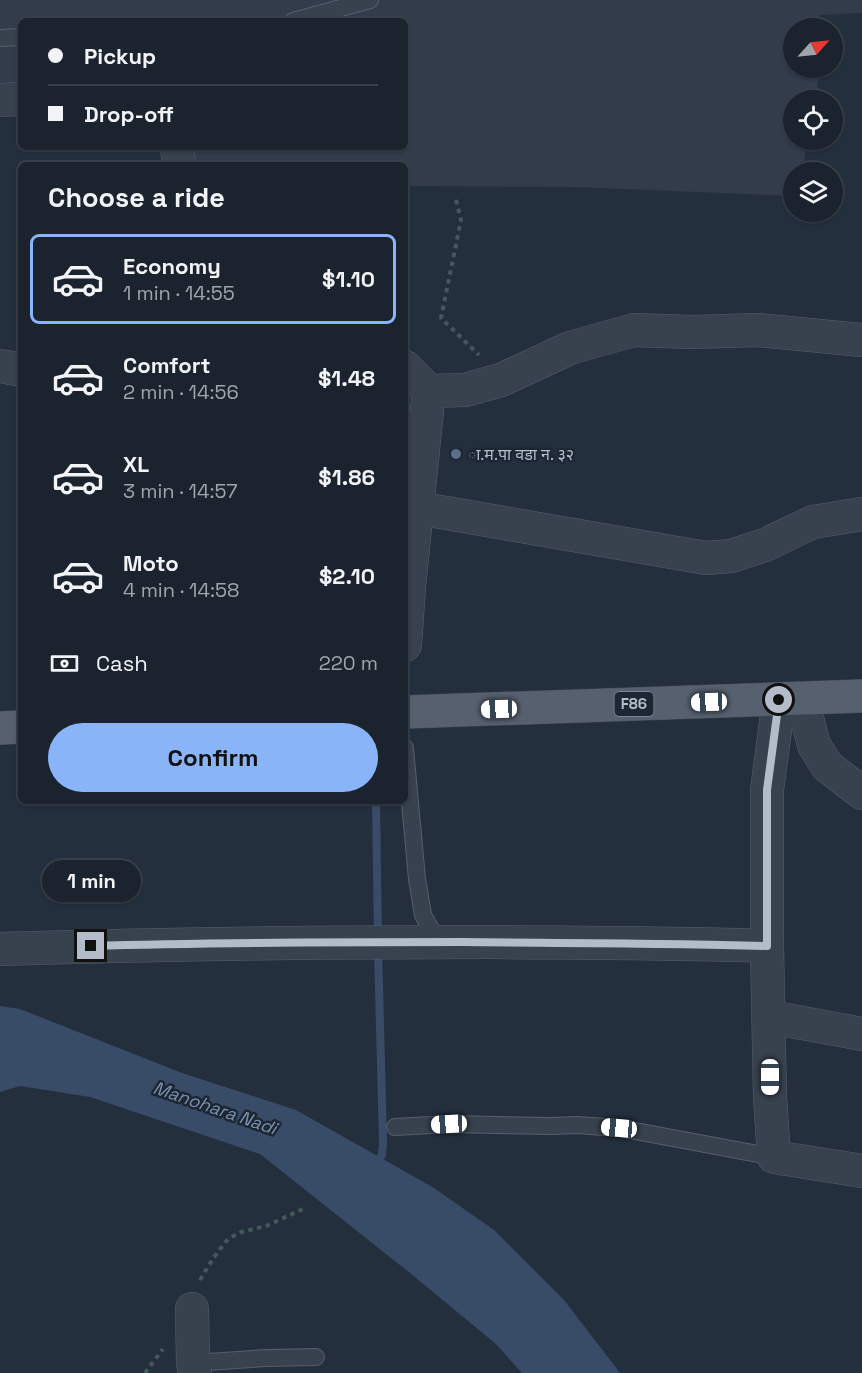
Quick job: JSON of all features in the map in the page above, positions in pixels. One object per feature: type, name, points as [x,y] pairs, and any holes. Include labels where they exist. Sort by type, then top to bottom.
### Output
[{"type":"main road","name":"F86","points":[[408,711],[862,696]]},
{"type":"main road","points":[[0,729],[18,728]]},
{"type":"street","points":[[0,100],[18,99]]},
{"type":"street","points":[[408,370],[429,391],[465,390],[501,380],[570,348],[634,330],[692,332],[758,330],[862,340]]},
{"type":"street","points":[[0,366],[18,369]]},
{"type":"street","points":[[408,577],[429,391]]},
{"type":"street","points":[[417,508],[706,558],[731,556],[765,545],[813,522],[862,514]]},
{"type":"street","points":[[791,699],[827,766],[862,793]]},
{"type":"street","points":[[791,699],[767,790],[767,946],[770,1097],[774,1157],[862,1171]]},
{"type":"street","points":[[0,949],[159,944],[362,942],[658,943],[767,946]]},
{"type":"street","points":[[770,1017],[862,1034]]},
{"type":"street","points":[[192,1309],[194,1368]]},
{"type":"lane","points":[[304,18],[370,0]]},
{"type":"lane","points":[[0,38],[18,37]]},
{"type":"lane","points":[[408,781],[417,879],[427,942]]},
{"type":"lane","points":[[394,1127],[449,1124],[577,1125],[619,1128],[774,1157]]},
{"type":"lane","points":[[194,1368],[266,1358],[316,1357]]},
{"type":"path","points":[[456,200],[461,220],[441,318],[478,353],[501,380]]},
{"type":"path","points":[[192,1309],[201,1278],[228,1239],[241,1232],[266,1226],[303,1209]]},
{"type":"path","points":[[145,1373],[165,1346]]},
{"type":"shaded area","points":[[0,0],[862,0],[862,13],[819,15],[819,18],[783,18],[783,78],[819,78],[817,90],[783,90],[783,150],[806,150],[804,162],[783,162],[783,196],[574,187],[408,186],[408,162],[195,162],[191,150],[408,150],[408,18],[18,18],[18,87],[0,89]]},
{"type":"water","name":"Manohara Nadi","points":[[0,1006],[20,1009],[182,1073],[296,1110],[434,1188],[494,1230],[564,1300],[620,1373],[522,1373],[496,1344],[260,1154],[90,1097],[20,1086],[0,1092]]},
{"type":"waterway","points":[[376,804],[378,936]]},
{"type":"waterway","points":[[374,1167],[382,1155],[383,1143],[378,948]]},
{"type":"place","name":"ा.म.पा वडा न. ३२","points":[[456,454]]},
{"type":"route","points":[[91,946],[362,942],[670,943],[767,946],[767,790],[779,700]]}]
